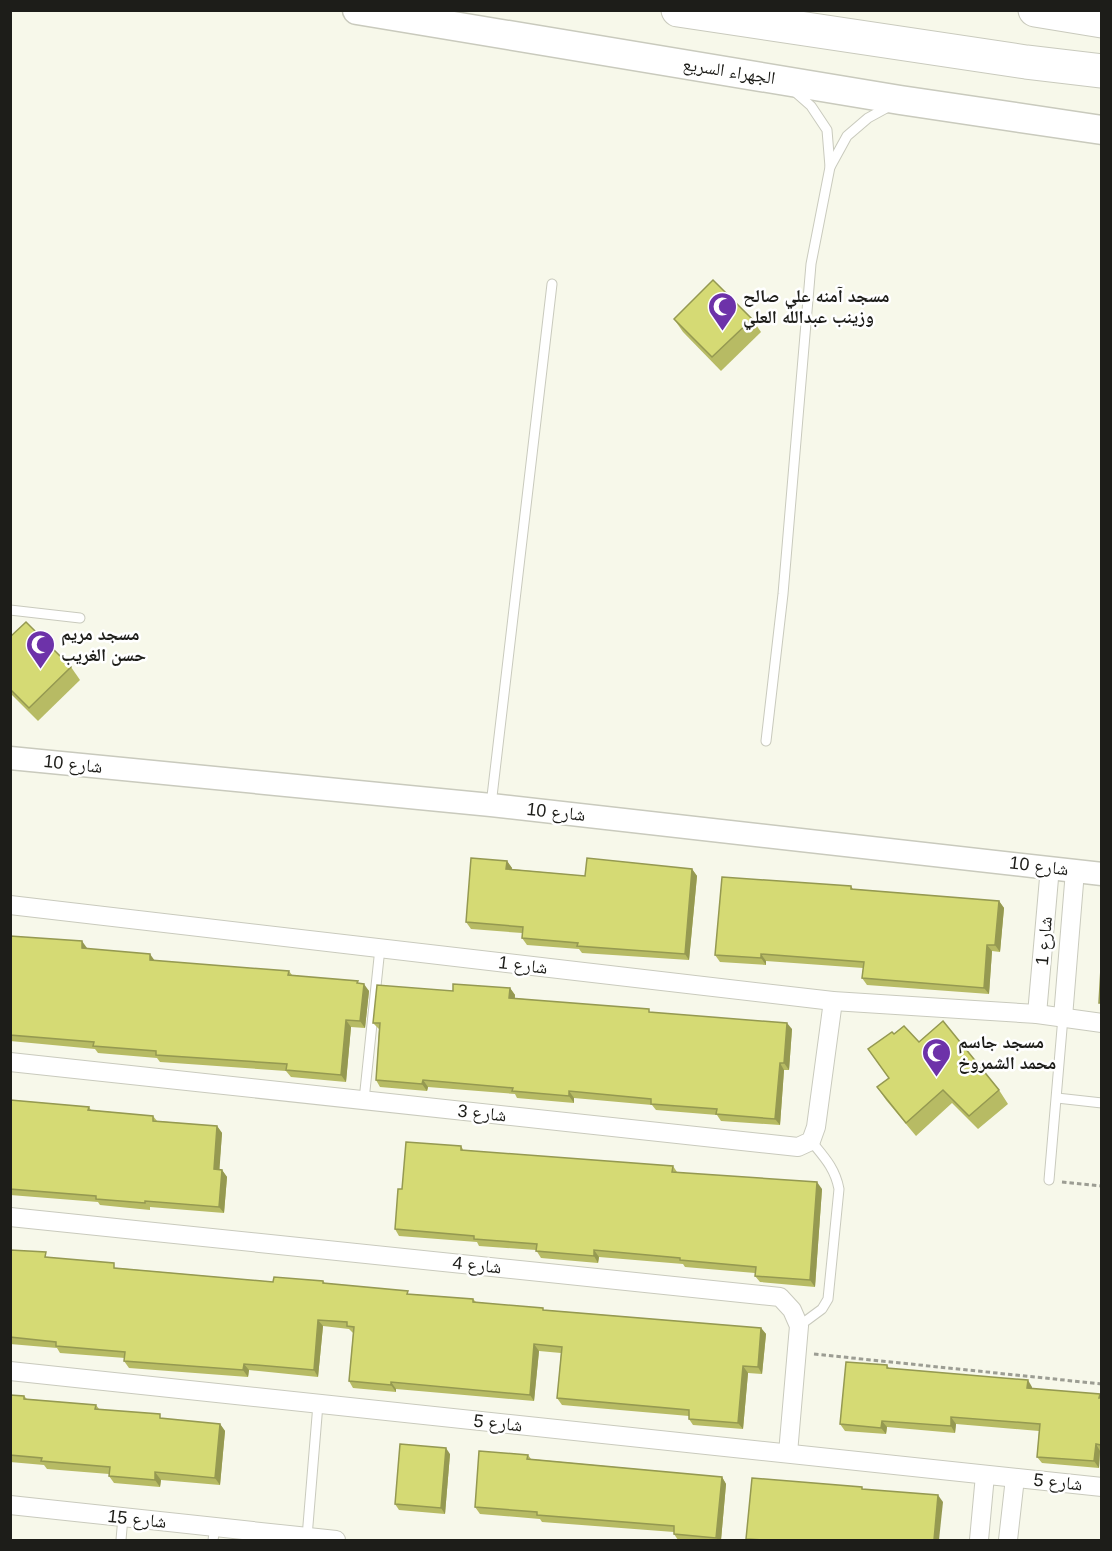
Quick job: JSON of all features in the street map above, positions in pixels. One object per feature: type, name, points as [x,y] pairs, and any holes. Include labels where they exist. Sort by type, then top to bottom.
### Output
[{"type":"highway","points":[[678,10],[975,55],[1101,71]]},
{"type":"highway","points":[[1035,10],[1101,21]]},
{"type":"highway","points":[[975,55],[1040,77],[1101,92]]},
{"type":"main road","name":"الجهراء السريع","points":[[357,10],[900,100],[1101,130]]},
{"type":"street","name":"شارع 10","points":[[10,758],[491,805],[1101,874]]},
{"type":"street","name":"شارع 1","points":[[1037,1014],[1050,867]]},
{"type":"street","name":"شارع 1","points":[[1063,1017],[1075,871]]},
{"type":"street","name":"شارع 1","points":[[10,905],[833,1001],[1037,1014],[1101,1023]]},
{"type":"street","points":[[811,1142],[816,1127],[833,1001]]},
{"type":"street","name":"شارع 3","points":[[10,1062],[798,1147],[811,1142]]},
{"type":"street","name":"شارع 4","points":[[10,1217],[780,1297],[792,1310],[799,1326]]},
{"type":"street","points":[[788,1453],[799,1326]]},
{"type":"street","name":"شارع 5","points":[[10,1371],[1101,1487]]},
{"type":"street","points":[[978,1540],[985,1475]]},
{"type":"street","name":"شارع 5","points":[[1008,1540],[1015,1478]]},
{"type":"street","name":"شارع 15","points":[[10,1505],[123,1518],[214,1534],[336,1540]]},
{"type":"lane","points":[[766,741],[783,594],[811,264],[830,166],[827,130],[811,105],[782,80]]},
{"type":"lane","points":[[830,166],[847,136],[868,118],[900,100]]},
{"type":"lane","points":[[491,805],[552,284]]},
{"type":"lane","points":[[10,610],[80,618]]},
{"type":"lane","points":[[364,1100],[380,948]]},
{"type":"lane","points":[[1048,1180],[1063,1017]]},
{"type":"lane","points":[[1057,1098],[1101,1102]]},
{"type":"lane","points":[[799,1326],[822,1309],[828,1299],[839,1189],[832,1166],[811,1142]]},
{"type":"lane","points":[[307,1537],[318,1404]]},
{"type":"lane","points":[[121,1540],[123,1518]]},
{"type":"path","points":[[1048,1180],[1101,1186]]},
{"type":"path","points":[[797,1353],[1101,1384]]},
{"type":"building","name":"مسجد آمنه علي صالح وزينب عبدالله العلي","points":[[713,280],[752,319],[712,357],[674,319]]},
{"type":"building","name":"مسجد مريم حسن الغريب","points":[[26,622],[71,667],[29,708],[10,689],[10,637]]},
{"type":"building","points":[[471,858],[507,861],[506,869],[585,876],[587,858],[692,869],[685,954],[577,946],[578,943],[522,938],[523,927],[466,922]]},
{"type":"building","points":[[722,877],[851,886],[851,889],[999,901],[995,945],[987,945],[984,988],[862,978],[864,962],[761,954],[761,958],[715,955]]},
{"type":"building","points":[[10,936],[82,941],[82,948],[150,954],[150,960],[289,971],[288,975],[358,981],[357,983],[364,984],[360,1021],[346,1020],[341,1075],[286,1070],[287,1064],[156,1055],[156,1051],[93,1046],[94,1042],[10,1035]]},
{"type":"building","points":[[1101,968],[1101,1003],[1099,1003]]},
{"type":"building","points":[[453,984],[510,988],[509,998],[787,1023],[784,1063],[780,1063],[775,1119],[716,1114],[717,1109],[651,1104],[651,1099],[569,1091],[569,1096],[512,1091],[513,1088],[423,1080],[422,1084],[376,1080],[380,1023],[373,1023],[377,985],[453,991]]},
{"type":"building","name":"مسجد جاسم محمد الشمروخ","points":[[943,1021],[999,1090],[969,1116],[943,1090],[906,1123],[877,1087],[889,1078],[868,1049],[904,1026],[919,1042]]},
{"type":"building","points":[[10,1100],[89,1107],[88,1110],[153,1116],[153,1121],[217,1126],[214,1169],[222,1170],[219,1207],[96,1199],[96,1196],[10,1189]]},
{"type":"building","points":[[406,1142],[461,1146],[461,1150],[673,1166],[672,1172],[817,1182],[810,1280],[755,1276],[756,1267],[594,1250],[594,1256],[536,1251],[537,1244],[395,1229],[398,1189],[402,1189]]},
{"type":"building","points":[[10,1250],[46,1252],[45,1257],[114,1263],[114,1268],[273,1282],[274,1277],[323,1281],[323,1283],[408,1291],[407,1294],[543,1308],[543,1310],[761,1328],[758,1367],[743,1366],[738,1423],[689,1419],[689,1410],[557,1398],[562,1347],[534,1344],[530,1395],[391,1382],[391,1385],[349,1381],[354,1327],[347,1326],[347,1322],[318,1320],[314,1370],[244,1364],[243,1370],[124,1361],[125,1352],[56,1346],[56,1342],[10,1337]]},
{"type":"building","points":[[846,1362],[887,1365],[887,1368],[1028,1380],[1027,1388],[1100,1394],[1101,1445],[1096,1444],[1094,1461],[1037,1457],[1040,1424],[951,1417],[951,1426],[882,1421],[881,1428],[840,1424]]},
{"type":"building","points":[[10,1395],[24,1396],[24,1399],[96,1405],[95,1409],[160,1414],[160,1418],[220,1424],[215,1478],[155,1472],[155,1480],[109,1476],[110,1467],[41,1461],[42,1458],[10,1455]]},
{"type":"building","points":[[400,1444],[446,1448],[441,1508],[395,1504]]},
{"type":"building","points":[[479,1451],[528,1455],[527,1459],[722,1477],[716,1538],[674,1534],[674,1526],[537,1515],[537,1512],[475,1507]]},
{"type":"building","points":[[752,1478],[938,1495],[934,1540],[746,1539]]},
{"type":"place","name":"مسجد آمنه علي صالح وزينب عبدالله العلي","points":[[722,332]]},
{"type":"place","name":"مسجد مريم حسن الغريب","points":[[40,670]]},
{"type":"place","name":"مسجد جاسم محمد الشمروخ","points":[[937,1078]]}]
